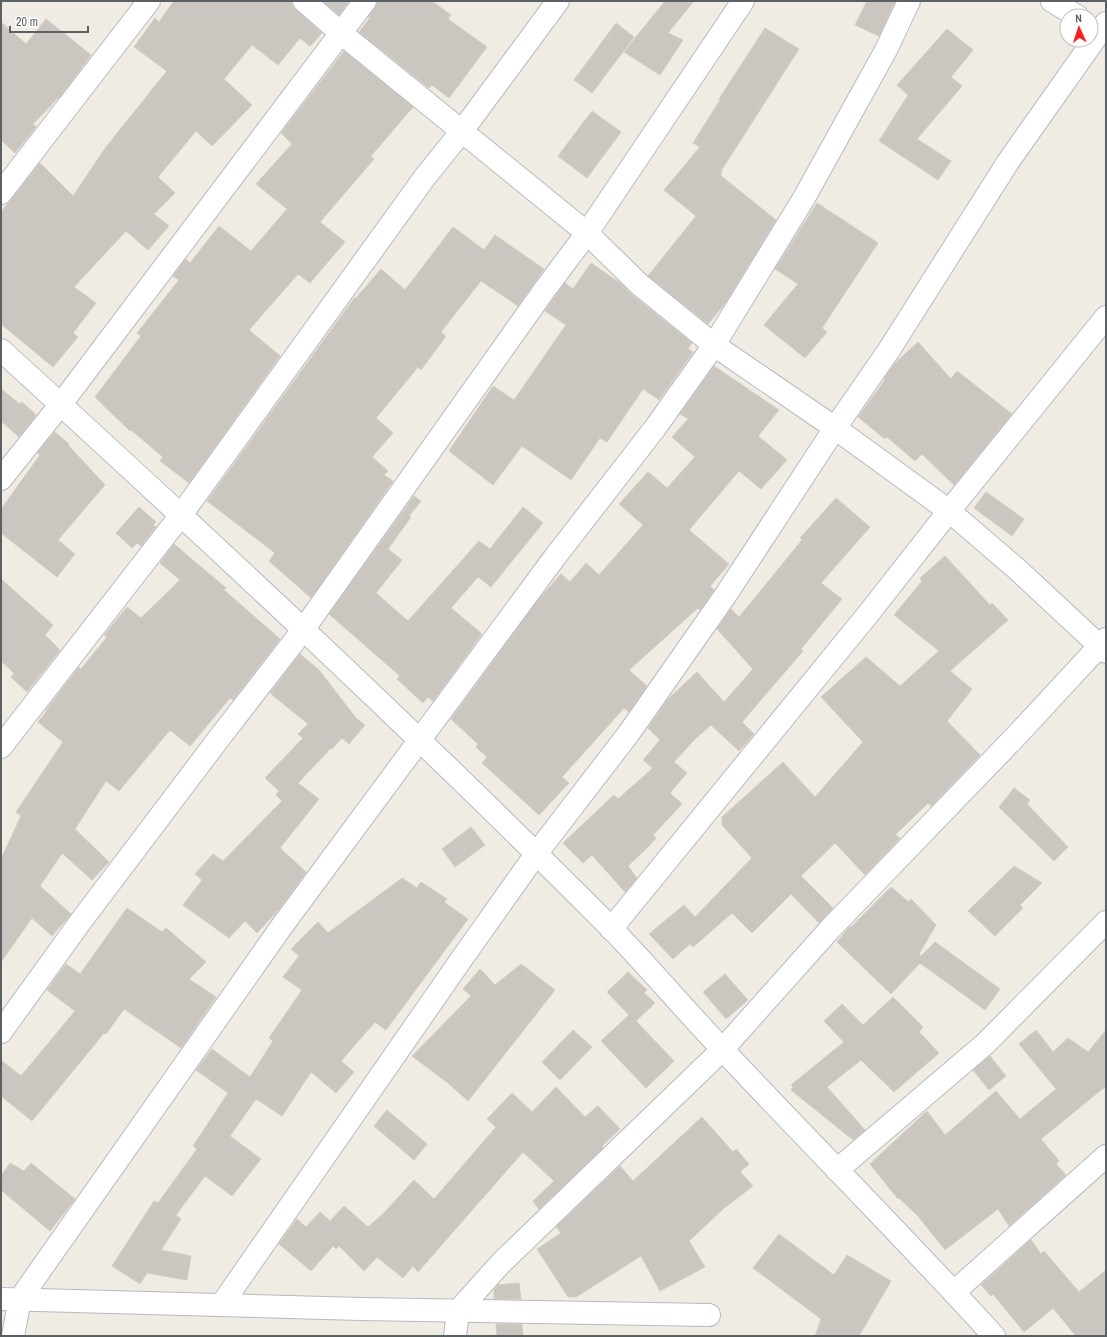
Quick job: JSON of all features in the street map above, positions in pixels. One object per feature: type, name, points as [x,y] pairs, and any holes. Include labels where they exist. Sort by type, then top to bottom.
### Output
[{"type":"street","points":[[1,193],[149,1]]},
{"type":"street","points":[[304,1],[341,33],[587,233],[639,284],[714,345],[834,428],[949,511],[1104,645],[830,929],[722,1050],[501,1263],[458,1311],[455,1336]]},
{"type":"street","points":[[1,479],[61,404],[364,1]]},
{"type":"street","points":[[1,747],[181,515],[421,184],[558,1]]},
{"type":"street","points":[[1,1032],[95,902],[220,737],[304,630],[543,292],[587,233],[743,1]]},
{"type":"street","points":[[13,1336],[10,1299],[282,926],[555,557],[655,428],[714,345],[804,198],[886,50],[909,1]]},
{"type":"street","points":[[1052,1],[1064,8]]},
{"type":"street","points":[[222,1304],[536,854],[629,733],[727,592],[834,428],[889,350],[1008,162],[1084,48]]},
{"type":"street","points":[[612,929],[869,613],[949,511],[1106,317]]},
{"type":"street","points":[[1,350],[304,630],[420,740],[612,929],[722,1050],[954,1292],[994,1336]]},
{"type":"street","points":[[837,1170],[985,1044],[1106,922]]},
{"type":"street","points":[[954,1292],[1106,1156]]},
{"type":"street","points":[[10,1299],[458,1311],[710,1315]]},
{"type":"building","points":[[174,1],[292,1],[292,5],[296,10],[322,33],[310,46],[300,38],[278,65],[252,45],[224,79],[252,105],[212,146],[196,131],[158,177],[175,193],[154,214],[169,226],[148,250],[126,231],[74,287],[96,303],[73,333],[78,337],[53,367],[1,324],[1,212],[40,163],[73,196],[106,147],[167,71],[134,47],[155,18],[159,22]]},
{"type":"building","points":[[323,1],[349,1],[339,15]]},
{"type":"building","points":[[377,1],[432,1],[451,15],[448,19],[487,47],[449,98],[432,85],[429,88],[359,32],[370,18],[368,17],[375,8]]},
{"type":"building","points":[[665,1],[694,1],[668,33],[683,40],[660,75],[624,52]]},
{"type":"building","points":[[867,1],[895,1],[879,36],[855,25]]},
{"type":"building","points":[[46,19],[91,55],[62,94],[33,124],[36,127],[15,153],[1,140],[1,22],[26,44]]},
{"type":"building","points":[[616,23],[634,37],[592,93],[574,80]]},
{"type":"building","points":[[765,28],[799,49],[721,171],[722,172],[720,175],[776,220],[726,302],[708,324],[648,276],[696,216],[664,190],[700,147],[693,143],[720,100],[719,99]]},
{"type":"building","points":[[947,29],[973,50],[951,77],[962,86],[917,139],[951,161],[938,180],[879,141],[908,95],[897,85]]},
{"type":"building","points":[[344,51],[413,107],[371,156],[374,159],[320,222],[345,242],[310,283],[298,274],[249,330],[280,356],[189,483],[160,461],[163,457],[131,430],[130,431],[95,397],[141,336],[137,333],[179,280],[173,276],[186,259],[190,263],[219,226],[251,251],[287,209],[256,184],[292,144],[281,133]]},
{"type":"building","points":[[592,111],[621,132],[587,178],[558,156]]},
{"type":"building","points":[[817,203],[878,243],[822,328],[827,332],[805,358],[764,325],[798,284],[775,269]]},
{"type":"building","points":[[453,227],[484,250],[495,235],[544,269],[518,306],[481,281],[441,332],[446,336],[421,370],[418,367],[376,418],[393,433],[372,457],[388,471],[384,475],[393,481],[311,598],[269,561],[275,553],[207,501],[355,297],[356,298],[381,269],[405,290]]},
{"type":"building","points":[[591,263],[620,283],[631,294],[692,343],[688,349],[693,352],[659,400],[643,389],[607,442],[600,438],[571,480],[522,446],[493,485],[449,451],[493,386],[514,400],[566,325],[545,311],[565,283],[573,289]]},
{"type":"building","points":[[918,342],[951,379],[957,371],[1012,414],[954,485],[922,454],[915,461],[887,437],[885,439],[858,417],[885,380],[884,379],[895,363]]},
{"type":"building","points":[[714,366],[779,410],[758,436],[787,460],[761,489],[739,471],[689,530],[729,564],[710,586],[714,590],[700,610],[698,608],[629,670],[647,686],[629,712],[624,708],[562,777],[569,783],[539,815],[482,763],[487,757],[476,747],[478,744],[451,719],[538,600],[561,574],[570,582],[586,563],[599,575],[643,525],[619,504],[648,472],[667,488],[695,457],[672,437],[688,419],[680,414]]},
{"type":"building","points":[[1,389],[20,404],[22,402],[36,415],[19,437],[1,421]]},
{"type":"building","points":[[55,432],[69,444],[68,445],[105,485],[58,540],[75,554],[57,577],[1,533],[1,509],[40,455],[37,453]]},
{"type":"building","points":[[986,492],[1024,519],[1012,536],[974,508]]},
{"type":"building","points":[[414,496],[421,501],[409,516],[411,517],[388,549],[402,560],[376,593],[408,621],[479,541],[490,549],[523,507],[543,523],[491,587],[478,577],[451,608],[482,634],[433,701],[428,697],[423,703],[397,679],[400,676],[329,614]]},
{"type":"building","points":[[836,498],[870,527],[821,583],[842,599],[801,649],[803,651],[742,722],[754,734],[739,751],[711,725],[695,739],[674,762],[687,773],[670,793],[682,804],[653,835],[656,838],[628,866],[637,878],[625,892],[592,855],[583,863],[563,843],[614,795],[618,799],[653,768],[643,760],[660,740],[648,728],[668,699],[697,672],[724,702],[753,669],[717,629],[731,609],[739,617],[802,540],[800,538]]},
{"type":"building","points":[[139,507],[156,522],[153,525],[156,527],[141,546],[137,543],[132,548],[116,533]]},
{"type":"building","points":[[174,544],[226,588],[224,590],[280,639],[233,700],[230,698],[190,746],[170,730],[119,791],[106,781],[75,829],[109,862],[92,880],[62,853],[40,886],[71,914],[52,936],[32,918],[1,962],[1,859],[21,816],[16,812],[63,742],[38,722],[79,667],[81,669],[107,637],[104,635],[127,607],[141,618],[180,580],[160,563]]},
{"type":"building","points":[[945,556],[990,605],[992,603],[1008,620],[950,671],[972,689],[947,721],[980,755],[931,806],[928,803],[895,835],[900,838],[865,875],[835,843],[801,876],[833,908],[819,923],[791,894],[752,933],[732,913],[693,947],[690,944],[673,959],[649,934],[684,905],[695,917],[752,858],[722,825],[722,817],[783,762],[815,797],[863,742],[821,697],[866,657],[900,686],[939,651],[894,615],[922,581],[920,578]]},
{"type":"building","points":[[1,579],[53,625],[45,635],[60,650],[27,692],[11,677],[14,673],[1,661]]},
{"type":"building","points":[[300,654],[319,670],[356,718],[365,725],[349,744],[342,738],[298,783],[319,799],[280,848],[306,872],[280,908],[257,933],[245,921],[229,938],[183,905],[202,880],[195,874],[213,854],[223,861],[282,801],[276,795],[279,791],[265,778],[303,738],[298,734],[308,724],[270,693]]},
{"type":"building","points":[[1014,788],[1030,800],[1027,804],[1068,847],[1054,861],[999,807]]},
{"type":"building","points":[[471,827],[485,845],[455,867],[442,849]]},
{"type":"building","points":[[1014,866],[1042,883],[1020,905],[1023,908],[995,936],[968,911]]},
{"type":"building","points":[[402,878],[417,888],[421,882],[447,899],[444,902],[468,919],[386,1030],[375,1022],[341,1061],[354,1072],[336,1093],[311,1072],[282,1116],[256,1099],[230,1136],[261,1159],[232,1196],[205,1176],[176,1215],[181,1219],[161,1250],[191,1256],[187,1280],[147,1273],[140,1284],[112,1266],[154,1201],[158,1203],[197,1149],[193,1146],[228,1093],[196,1070],[212,1049],[250,1077],[273,1041],[269,1038],[302,990],[283,977],[299,956],[291,949],[318,922],[328,933]]},
{"type":"building","points":[[891,887],[909,902],[911,899],[936,925],[919,954],[921,956],[935,942],[1000,989],[985,1010],[920,963],[891,994],[837,942],[850,926],[851,927]]},
{"type":"building","points":[[127,908],[162,932],[166,928],[206,962],[189,979],[216,997],[181,1048],[124,1009],[106,1034],[104,1033],[32,1121],[1,1096],[1,1060],[21,1076],[75,1011],[47,990],[66,964],[80,974]]},
{"type":"building","points":[[521,964],[555,990],[468,1101],[448,1083],[412,1056],[471,996],[463,989],[480,969],[495,985]]},
{"type":"building","points":[[628,972],[647,990],[644,993],[655,1003],[636,1021],[674,1061],[646,1088],[601,1041],[629,1015],[607,992]]},
{"type":"building","points":[[725,974],[748,1000],[726,1019],[703,992]]},
{"type":"building","points":[[893,997],[923,1027],[919,1032],[939,1053],[894,1092],[861,1060],[827,1087],[865,1130],[853,1140],[791,1090],[793,1087],[791,1085],[844,1042],[824,1021],[842,1004],[863,1025]]},
{"type":"building","points":[[573,1030],[592,1047],[560,1080],[542,1062]]},
{"type":"building","points":[[1036,1030],[1053,1052],[1068,1038],[1088,1052],[1106,1030],[1106,1086],[1041,1139],[1059,1161],[1056,1164],[1066,1175],[1009,1226],[998,1209],[945,1250],[918,1216],[899,1198],[898,1199],[870,1164],[927,1111],[945,1135],[996,1091],[1020,1119],[1056,1089],[1019,1044]]},
{"type":"building","points":[[990,1056],[1006,1076],[989,1090],[973,1070]]},
{"type":"building","points":[[556,1087],[585,1117],[598,1106],[620,1129],[602,1146],[603,1148],[539,1209],[533,1201],[554,1181],[523,1152],[418,1272],[413,1266],[403,1278],[377,1257],[364,1271],[339,1246],[336,1249],[333,1246],[311,1271],[279,1244],[297,1219],[306,1227],[320,1212],[330,1221],[344,1206],[368,1227],[384,1213],[414,1180],[434,1199],[496,1127],[487,1119],[512,1093],[532,1112]]},
{"type":"building","points":[[387,1110],[427,1144],[414,1160],[374,1126]]},
{"type":"building","points":[[702,1117],[733,1152],[736,1149],[749,1164],[740,1172],[753,1186],[723,1209],[689,1241],[705,1267],[660,1291],[641,1256],[576,1297],[568,1297],[537,1249],[561,1233],[556,1227],[620,1166],[633,1181]]},
{"type":"building","points":[[10,1163],[24,1171],[31,1163],[75,1199],[50,1231],[1,1190],[1,1176]]},
{"type":"building","points":[[779,1234],[834,1275],[847,1255],[891,1281],[859,1336],[815,1336],[821,1319],[753,1268]]},
{"type":"building","points":[[1031,1240],[1041,1254],[1044,1251],[1079,1292],[1106,1270],[1106,1336],[1076,1336],[1053,1308],[1024,1332],[993,1294],[991,1296],[981,1285]]},
{"type":"building","points":[[519,1283],[521,1299],[494,1299],[494,1290],[498,1285]]},
{"type":"building","points":[[496,1324],[522,1324],[523,1336],[497,1336]]}]
